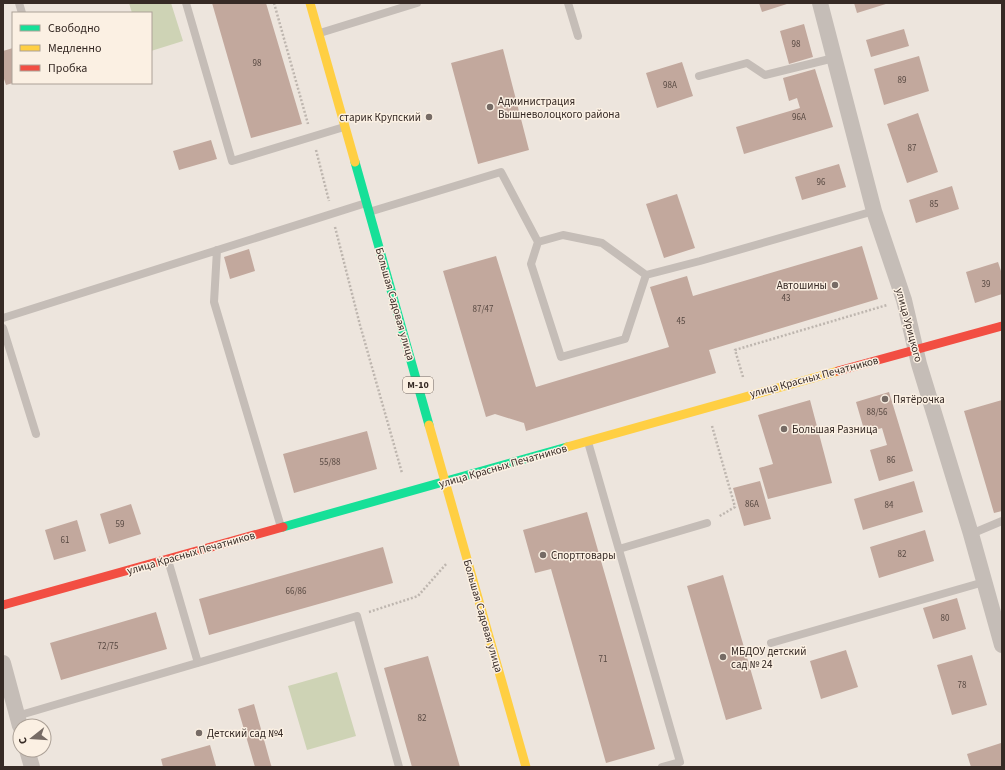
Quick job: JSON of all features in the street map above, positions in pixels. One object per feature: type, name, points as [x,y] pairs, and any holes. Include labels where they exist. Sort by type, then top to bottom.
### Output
[{"type":"main road","name":"Большая Садовая улица","points":[[310,3],[526,767]]},
{"type":"main road","name":"улица Красных Печатников","points":[[3,605],[408,493],[749,395],[1002,326]]},
{"type":"street","name":"улица Урицкого","points":[[820,3],[874,211],[904,300],[917,349],[919,364],[971,534],[1002,645]]},
{"type":"street","points":[[3,663],[18,718]]},
{"type":"lane","points":[[186,3],[232,161],[345,127]]},
{"type":"lane","points":[[319,33],[417,3]]},
{"type":"lane","points":[[568,3],[578,36]]},
{"type":"lane","points":[[699,76],[747,63],[765,75],[834,58]]},
{"type":"lane","points":[[3,318],[332,214],[368,207],[501,172],[538,242],[531,264],[562,357],[624,339],[646,274]]},
{"type":"lane","points":[[538,242],[564,235],[602,243],[646,274],[700,261],[874,211]]},
{"type":"lane","points":[[217,250],[214,302],[281,528]]},
{"type":"lane","points":[[3,328],[36,434]]},
{"type":"lane","points":[[588,441],[680,762],[662,767]]},
{"type":"lane","points":[[971,534],[1002,521]]},
{"type":"lane","points":[[619,549],[707,524]]},
{"type":"lane","points":[[167,560],[198,663]]},
{"type":"lane","points":[[771,643],[984,582]]},
{"type":"lane","points":[[28,718],[198,663],[357,616],[399,767]]},
{"type":"path","points":[[274,3],[312,137],[360,325],[408,493]]},
{"type":"path","points":[[749,395],[735,350],[904,300]]},
{"type":"path","points":[[707,524],[734,507],[711,424]]},
{"type":"path","points":[[357,616],[418,596],[449,562]]},
{"type":"green space","points":[[129,3],[171,3],[183,41],[152,51],[152,12],[132,12]]},
{"type":"green space","points":[[337,672],[356,736],[307,750],[288,686]]},
{"type":"building","points":[[212,3],[266,3],[302,124],[251,138]]},
{"type":"building","points":[[759,3],[790,3],[762,12]]},
{"type":"building","points":[[854,3],[889,3],[857,13]]},
{"type":"building","points":[[804,24],[813,57],[789,64],[780,31]]},
{"type":"building","points":[[904,29],[909,46],[871,57],[866,40]]},
{"type":"building","points":[[12,48],[12,83],[6,85],[3,76],[3,51]]},
{"type":"building","name":"Администрация Вышневолоцкого района","points":[[503,49],[529,150],[478,164],[451,63]]},
{"type":"building","points":[[919,56],[929,91],[884,105],[874,69]]},
{"type":"building","points":[[682,62],[693,96],[657,108],[646,73]]},
{"type":"building","points":[[815,69],[833,127],[744,154],[736,127],[800,108],[797,98],[789,101],[783,78]]},
{"type":"building","points":[[918,113],[938,172],[907,183],[887,124]]},
{"type":"building","points":[[211,140],[217,159],[179,170],[173,151]]},
{"type":"building","points":[[839,164],[846,187],[802,200],[795,177]]},
{"type":"building","points":[[952,186],[959,209],[916,223],[909,200]]},
{"type":"building","points":[[677,194],[695,248],[664,258],[646,204]]},
{"type":"building","points":[[862,246],[878,299],[709,350],[716,373],[526,431],[524,423],[495,414],[486,417],[443,271],[496,256],[536,387],[669,347],[650,287],[687,276],[693,296]]},
{"type":"building","points":[[249,249],[255,271],[230,279],[224,257]]},
{"type":"building","points":[[998,262],[1002,274],[1002,294],[975,303],[966,272]]},
{"type":"building","points":[[889,392],[913,471],[879,481],[870,450],[887,445],[882,428],[865,433],[856,402]]},
{"type":"building","points":[[810,400],[832,483],[768,499],[759,468],[773,464],[758,415]]},
{"type":"building","points":[[1002,400],[1002,511],[994,513],[964,411]]},
{"type":"building","points":[[367,431],[377,469],[294,493],[283,454]]},
{"type":"building","points":[[760,481],[771,519],[744,526],[733,488]]},
{"type":"building","points":[[914,481],[923,512],[863,530],[854,499]]},
{"type":"building","points":[[131,504],[141,534],[109,544],[100,514]]},
{"type":"building","points":[[587,512],[655,749],[606,763],[551,569],[535,573],[523,530]]},
{"type":"building","points":[[77,520],[86,551],[54,560],[45,530]]},
{"type":"building","points":[[925,530],[934,561],[879,578],[870,547]]},
{"type":"building","points":[[383,547],[393,583],[209,635],[199,599]]},
{"type":"building","points":[[723,575],[762,709],[726,720],[687,586]]},
{"type":"building","points":[[957,598],[966,629],[933,639],[923,608]]},
{"type":"building","points":[[156,612],[167,649],[61,680],[50,643]]},
{"type":"building","points":[[846,650],[858,687],[821,699],[810,661]]},
{"type":"building","points":[[972,655],[987,705],[952,715],[937,665]]},
{"type":"building","points":[[428,656],[460,767],[412,767],[384,668]]},
{"type":"building","points":[[254,704],[272,767],[255,767],[238,709]]},
{"type":"building","points":[[1001,743],[1002,767],[971,767],[967,754]]},
{"type":"building","points":[[210,745],[216,766],[163,767],[161,759]]},
{"type":"traffic: fast","points":[[355,162],[429,425]]},
{"type":"traffic: fast","points":[[283,527],[567,447]]},
{"type":"traffic: slow","points":[[310,3],[355,162]]},
{"type":"traffic: slow","points":[[567,447],[838,371]]},
{"type":"traffic: slow","points":[[429,425],[526,767]]},
{"type":"traffic: jam","points":[[838,371],[1002,326]]},
{"type":"traffic: jam","points":[[3,605],[283,527]]},
{"type":"place","name":"Администрация Вышневолоцкого района","points":[[490,107]]},
{"type":"place","name":"старик Крупский","points":[[429,117]]},
{"type":"place","name":"Автошины","points":[[835,285]]},
{"type":"place","name":"Пятёрочка","points":[[885,399]]},
{"type":"place","name":"Большая Разница","points":[[784,429]]},
{"type":"place","name":"Спорттовары","points":[[543,555]]},
{"type":"place","name":"МБДОУ детский сад № 24","points":[[723,657]]},
{"type":"place","name":"Детский сад №4","points":[[199,733]]}]
